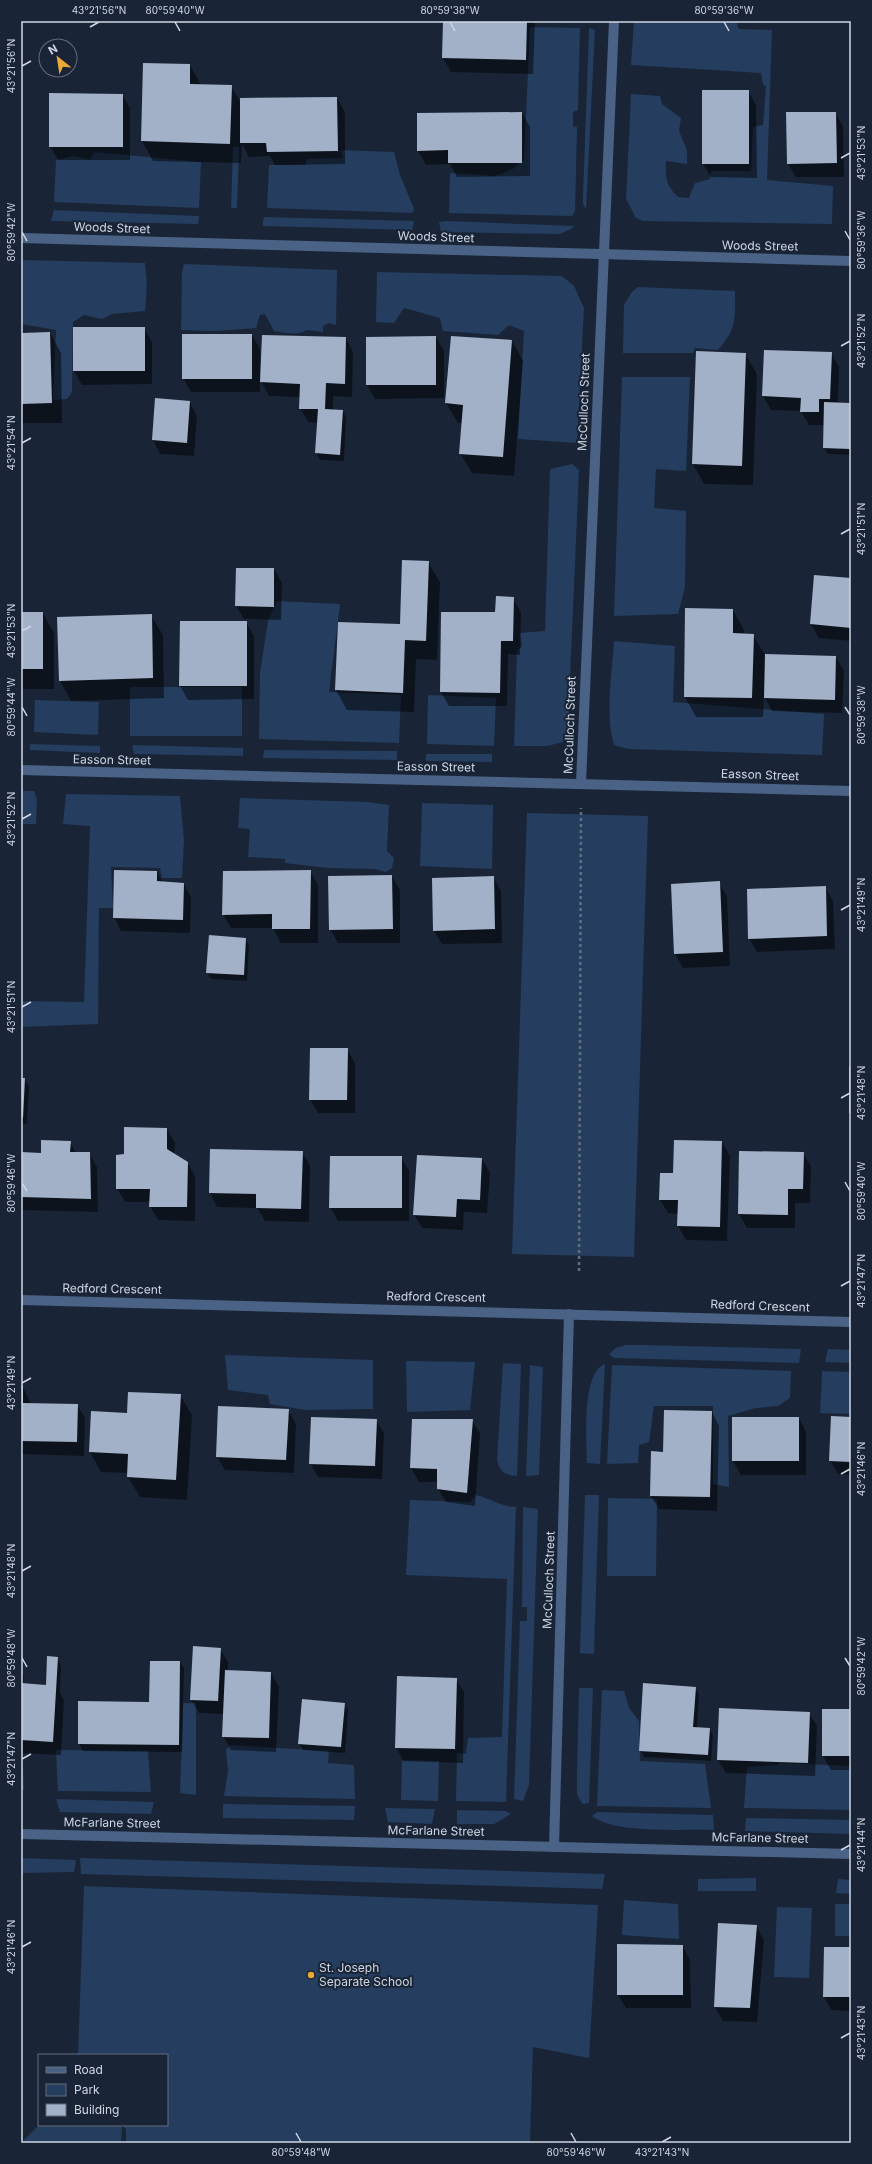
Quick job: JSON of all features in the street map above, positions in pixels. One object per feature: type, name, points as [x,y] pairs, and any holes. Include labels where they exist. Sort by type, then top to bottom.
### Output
[{"type":"street","name":"McCulloch Street","points":[[581,783],[614,21]]},
{"type":"street","name":"Woods Street","points":[[21,238],[851,261]]},
{"type":"street","name":"Easson Street","points":[[21,770],[851,791]]},
{"type":"street","name":"Redford Crescent","points":[[21,1300],[851,1322]]},
{"type":"street","name":"McCulloch Street","points":[[554,1846],[569,1314]]},
{"type":"street","name":"McFarlane Street","points":[[21,1834],[851,1854]]},
{"type":"path","points":[[579,1271],[581,783]]},
{"type":"green space","points":[[634,21],[736,21],[739,29],[772,30],[767,180],[833,186],[832,224],[643,221],[636,218],[626,199],[631,94],[660,96],[662,104],[681,118],[679,131],[687,150],[687,164],[666,161],[666,177],[671,189],[678,197],[689,198],[695,183],[710,179],[711,171],[751,171],[753,127],[763,125],[766,86],[763,85],[761,73],[631,65]]},
{"type":"green space","points":[[530,27],[580,28],[578,110],[573,112],[573,126],[577,127],[575,211],[572,216],[449,213],[450,173],[495,176],[513,169],[524,160]]},
{"type":"green space","points":[[589,28],[595,30],[586,209],[583,204],[583,197]]},
{"type":"green space","points":[[233,147],[239,147],[237,208],[231,208]]},
{"type":"green space","points":[[341,150],[394,152],[400,175],[414,209],[413,213],[267,208],[269,165],[306,165],[306,159],[343,158]]},
{"type":"green space","points":[[94,152],[201,162],[199,208],[54,202],[56,160],[73,156],[90,160]]},
{"type":"green space","points":[[54,210],[199,216],[198,224],[51,221]]},
{"type":"green space","points":[[265,217],[414,221],[412,230],[263,226],[263,220]]},
{"type":"green space","points":[[448,221],[573,226],[573,228],[560,234],[441,232],[439,222]]},
{"type":"green space","points":[[21,260],[145,263],[147,284],[145,311],[112,314],[102,319],[84,315],[73,322],[72,392],[67,399],[53,400],[56,330],[21,324]]},
{"type":"green space","points":[[184,264],[337,270],[336,325],[329,323],[323,326],[323,332],[307,330],[291,334],[282,333],[274,331],[265,314],[260,315],[256,328],[216,331],[181,330],[182,272]]},
{"type":"green space","points":[[377,272],[562,276],[574,286],[584,308],[577,443],[518,439],[524,331],[509,325],[498,335],[443,331],[440,318],[404,308],[394,323],[376,322]]},
{"type":"green space","points":[[638,287],[735,291],[735,316],[729,336],[718,350],[695,348],[693,353],[623,353],[624,305],[632,292]]},
{"type":"green space","points":[[622,377],[690,377],[686,471],[656,469],[654,508],[686,511],[685,587],[678,614],[614,616]]},
{"type":"green space","points":[[572,464],[579,470],[568,725],[563,742],[547,746],[514,746],[517,651],[522,646],[520,633],[545,631],[550,469]]},
{"type":"green space","points":[[277,601],[340,604],[329,692],[401,695],[399,743],[259,739],[260,673],[268,621]]},
{"type":"green space","points":[[614,641],[675,646],[673,702],[824,714],[822,755],[628,749],[614,745],[611,733],[610,707]]},
{"type":"green space","points":[[130,687],[242,687],[242,736],[130,736]]},
{"type":"green space","points":[[428,695],[496,698],[494,746],[427,744]]},
{"type":"green space","points":[[35,700],[99,702],[98,735],[34,732]]},
{"type":"green space","points":[[30,744],[100,746],[100,753],[30,750]]},
{"type":"green space","points":[[132,745],[243,748],[243,756],[134,754]]},
{"type":"green space","points":[[264,750],[397,751],[397,760],[263,758]]},
{"type":"green space","points":[[426,754],[492,754],[492,762],[426,761]]},
{"type":"green space","points":[[21,791],[34,791],[37,799],[36,824],[21,824]]},
{"type":"green space","points":[[66,794],[180,796],[184,840],[182,878],[162,878],[160,868],[111,867],[113,908],[99,908],[98,1024],[21,1027],[21,1001],[84,1002],[90,826],[63,824]]},
{"type":"green space","points":[[240,798],[368,802],[389,805],[387,851],[394,858],[392,868],[386,872],[375,869],[328,868],[285,863],[285,859],[248,857],[250,829],[238,828]]},
{"type":"green space","points":[[422,803],[493,805],[492,869],[420,866]]},
{"type":"green space","points":[[527,813],[648,816],[634,1257],[512,1254]]},
{"type":"green space","points":[[626,1345],[801,1349],[799,1363],[614,1358],[609,1354],[616,1348]]},
{"type":"green space","points":[[828,1349],[851,1350],[851,1363],[825,1362]]},
{"type":"green space","points":[[225,1355],[373,1360],[373,1409],[305,1410],[270,1404],[268,1395],[228,1390]]},
{"type":"green space","points":[[406,1361],[475,1362],[470,1410],[407,1412]]},
{"type":"green space","points":[[503,1363],[521,1364],[517,1476],[509,1475],[503,1472],[497,1460]]},
{"type":"green space","points":[[605,1364],[600,1464],[587,1463],[586,1424],[589,1393],[592,1380],[597,1370]]},
{"type":"green space","points":[[530,1365],[543,1367],[539,1475],[526,1476]]},
{"type":"green space","points":[[612,1365],[791,1371],[790,1398],[778,1406],[756,1408],[728,1416],[729,1487],[713,1484],[713,1406],[654,1406],[649,1442],[639,1445],[638,1463],[607,1464]]},
{"type":"green space","points":[[822,1371],[851,1372],[851,1414],[820,1413]]},
{"type":"green space","points":[[476,1495],[505,1506],[516,1507],[506,1802],[456,1801],[457,1753],[466,1754],[468,1738],[502,1737],[507,1579],[406,1575],[410,1500],[470,1502]]},
{"type":"green space","points":[[585,1495],[599,1495],[594,1654],[580,1653]]},
{"type":"green space","points":[[608,1498],[657,1499],[656,1576],[607,1576]]},
{"type":"green space","points":[[523,1507],[538,1509],[529,1785],[523,1801],[514,1799],[520,1621],[527,1621],[527,1607],[522,1607]]},
{"type":"green space","points":[[579,1688],[593,1688],[589,1803],[582,1804],[577,1794]]},
{"type":"green space","points":[[602,1690],[624,1691],[629,1708],[639,1721],[640,1761],[705,1764],[711,1808],[597,1806]]},
{"type":"green space","points":[[183,1703],[196,1703],[196,1795],[180,1793]]},
{"type":"green space","points":[[230,1745],[329,1751],[328,1763],[354,1765],[355,1799],[224,1796],[228,1771],[226,1750]]},
{"type":"green space","points":[[56,1750],[148,1751],[151,1792],[58,1791]]},
{"type":"green space","points":[[402,1760],[439,1761],[438,1801],[401,1800]]},
{"type":"green space","points":[[21,1763],[23,1764],[24,1790],[21,1789]]},
{"type":"green space","points":[[779,1763],[851,1766],[851,1810],[744,1808],[747,1767],[778,1765]]},
{"type":"green space","points":[[56,1799],[154,1802],[151,1814],[60,1812]]},
{"type":"green space","points":[[223,1804],[355,1806],[354,1820],[223,1818]]},
{"type":"green space","points":[[385,1808],[435,1809],[432,1824],[388,1822]]},
{"type":"green space","points":[[457,1810],[505,1811],[511,1814],[494,1824],[457,1824]]},
{"type":"green space","points":[[597,1812],[713,1815],[714,1830],[668,1830],[616,1826],[602,1822],[592,1816]]},
{"type":"green space","points":[[746,1818],[851,1820],[851,1834],[745,1831]]},
{"type":"green space","points":[[21,1858],[76,1860],[74,1872],[21,1873]]},
{"type":"green space","points":[[80,1858],[605,1874],[602,1889],[81,1874]]},
{"type":"green space","points":[[756,1878],[756,1891],[698,1891],[698,1879]]},
{"type":"green space","points":[[838,1879],[851,1880],[851,1894],[836,1893]]},
{"type":"green space","name":"St. Joseph Separate School","points":[[84,1886],[598,1905],[589,2058],[533,2047],[530,2143],[126,2143],[126,2129],[123,2126],[168,2126],[168,2054],[78,2054]]},
{"type":"green space","points":[[624,1900],[678,1904],[679,1939],[622,1935]]},
{"type":"green space","points":[[835,1904],[851,1904],[851,1936],[835,1936]]},
{"type":"green space","points":[[777,1907],[812,1908],[809,1978],[774,1977]]},
{"type":"green space","points":[[38,2126],[122,2127],[121,2143],[21,2143]]},
{"type":"building","points":[[443,21],[527,21],[526,60],[442,58]]},
{"type":"building","points":[[143,63],[190,64],[190,84],[232,85],[230,144],[141,141]]},
{"type":"building","points":[[702,90],[749,90],[749,164],[702,164]]},
{"type":"building","points":[[49,93],[123,94],[123,147],[49,147]]},
{"type":"building","points":[[337,97],[338,151],[267,152],[266,143],[240,143],[240,98]]},
{"type":"building","points":[[522,112],[522,163],[448,163],[448,150],[417,151],[417,113]]},
{"type":"building","points":[[786,112],[836,112],[837,163],[787,164]]},
{"type":"building","points":[[73,327],[145,327],[145,371],[73,371]]},
{"type":"building","points":[[50,332],[52,403],[21,404],[21,333]]},
{"type":"building","points":[[182,334],[252,334],[252,379],[182,379]]},
{"type":"building","points":[[262,335],[346,337],[345,384],[326,383],[325,409],[343,410],[340,455],[315,453],[318,409],[299,409],[300,384],[260,382]]},
{"type":"building","points":[[436,336],[436,385],[366,385],[366,337]]},
{"type":"building","points":[[451,336],[512,340],[503,457],[459,454],[463,405],[445,403]]},
{"type":"building","points":[[764,350],[832,352],[830,399],[819,399],[819,412],[800,412],[801,398],[762,396]]},
{"type":"building","points":[[696,351],[746,353],[742,466],[692,464]]},
{"type":"building","points":[[155,398],[190,401],[187,443],[152,440]]},
{"type":"building","points":[[824,402],[851,403],[850,449],[823,448]]},
{"type":"building","points":[[402,560],[429,561],[426,641],[405,640],[403,693],[335,690],[338,622],[400,624]]},
{"type":"building","points":[[236,568],[274,568],[274,607],[235,606]]},
{"type":"building","points":[[814,575],[851,578],[851,628],[810,624]]},
{"type":"building","points":[[496,596],[514,597],[513,641],[501,641],[500,693],[440,692],[441,612],[495,612]]},
{"type":"building","points":[[685,608],[733,609],[733,633],[754,634],[752,698],[684,697]]},
{"type":"building","points":[[21,612],[43,612],[43,669],[21,669]]},
{"type":"building","points":[[152,614],[153,678],[59,681],[57,617]]},
{"type":"building","points":[[180,621],[247,621],[247,686],[179,686]]},
{"type":"building","points":[[765,654],[836,656],[835,700],[764,698]]},
{"type":"building","points":[[114,870],[157,871],[157,881],[184,883],[183,920],[113,918]]},
{"type":"building","points":[[311,870],[310,929],[272,929],[272,914],[222,915],[223,871]]},
{"type":"building","points":[[392,875],[393,929],[329,930],[328,876]]},
{"type":"building","points":[[494,876],[495,929],[433,931],[432,878]]},
{"type":"building","points":[[720,881],[723,952],[674,954],[671,884]]},
{"type":"building","points":[[826,886],[827,936],[748,939],[747,889]]},
{"type":"building","points":[[209,935],[246,938],[244,975],[206,973]]},
{"type":"building","points":[[310,1048],[348,1048],[347,1100],[309,1100]]},
{"type":"building","points":[[849,1066],[851,1066],[851,1113],[849,1113]]},
{"type":"building","points":[[21,1078],[25,1078],[23,1118],[21,1117]]},
{"type":"building","points":[[124,1127],[167,1128],[167,1149],[188,1162],[187,1207],[149,1207],[150,1189],[116,1189],[116,1155],[124,1154]]},
{"type":"building","points":[[41,1140],[71,1141],[70,1152],[90,1152],[91,1199],[21,1197],[21,1152],[41,1153]]},
{"type":"building","points":[[674,1140],[722,1141],[720,1227],[677,1226],[678,1200],[659,1200],[660,1173],[673,1173]]},
{"type":"building","points":[[210,1149],[303,1151],[301,1209],[256,1208],[256,1194],[209,1193]]},
{"type":"building","points":[[739,1151],[804,1152],[803,1189],[788,1189],[788,1215],[738,1214]]},
{"type":"building","points":[[417,1155],[482,1158],[480,1200],[457,1199],[456,1217],[413,1215]]},
{"type":"building","points":[[330,1156],[402,1156],[402,1208],[329,1208]]},
{"type":"building","points":[[21,1386],[23,1386],[23,1403],[78,1404],[77,1442],[21,1441]]},
{"type":"building","points":[[128,1392],[181,1394],[176,1480],[127,1477],[128,1454],[89,1452],[91,1411],[127,1413]]},
{"type":"building","points":[[218,1406],[289,1409],[286,1460],[216,1457]]},
{"type":"building","points":[[664,1410],[712,1411],[710,1497],[650,1496],[651,1451],[663,1452]]},
{"type":"building","points":[[831,1416],[851,1417],[851,1462],[829,1461]]},
{"type":"building","points":[[311,1417],[377,1419],[375,1466],[309,1464]]},
{"type":"building","points":[[732,1417],[799,1417],[799,1461],[732,1461]]},
{"type":"building","points":[[412,1419],[473,1419],[467,1493],[437,1489],[437,1469],[410,1468]]},
{"type":"building","points":[[193,1646],[221,1648],[218,1701],[190,1700]]},
{"type":"building","points":[[47,1656],[58,1657],[53,1742],[21,1740],[21,1683],[46,1685]]},
{"type":"building","points":[[150,1661],[180,1661],[179,1745],[78,1744],[78,1701],[149,1702]]},
{"type":"building","points":[[225,1670],[271,1672],[269,1738],[222,1737]]},
{"type":"building","points":[[397,1676],[457,1678],[455,1749],[395,1748]]},
{"type":"building","points":[[643,1683],[696,1687],[693,1727],[710,1728],[708,1755],[639,1751]]},
{"type":"building","points":[[302,1699],[345,1703],[341,1747],[298,1744]]},
{"type":"building","points":[[719,1708],[810,1712],[808,1763],[717,1760]]},
{"type":"building","points":[[822,1709],[851,1709],[851,1756],[822,1756]]},
{"type":"building","points":[[718,1923],[757,1925],[750,2008],[714,2007]]},
{"type":"building","points":[[617,1944],[683,1945],[683,1995],[617,1995]]},
{"type":"building","points":[[824,1947],[851,1947],[851,1997],[823,1997]]},
{"type":"place","name":"St. Joseph Separate School","points":[[311,1975]]}]
